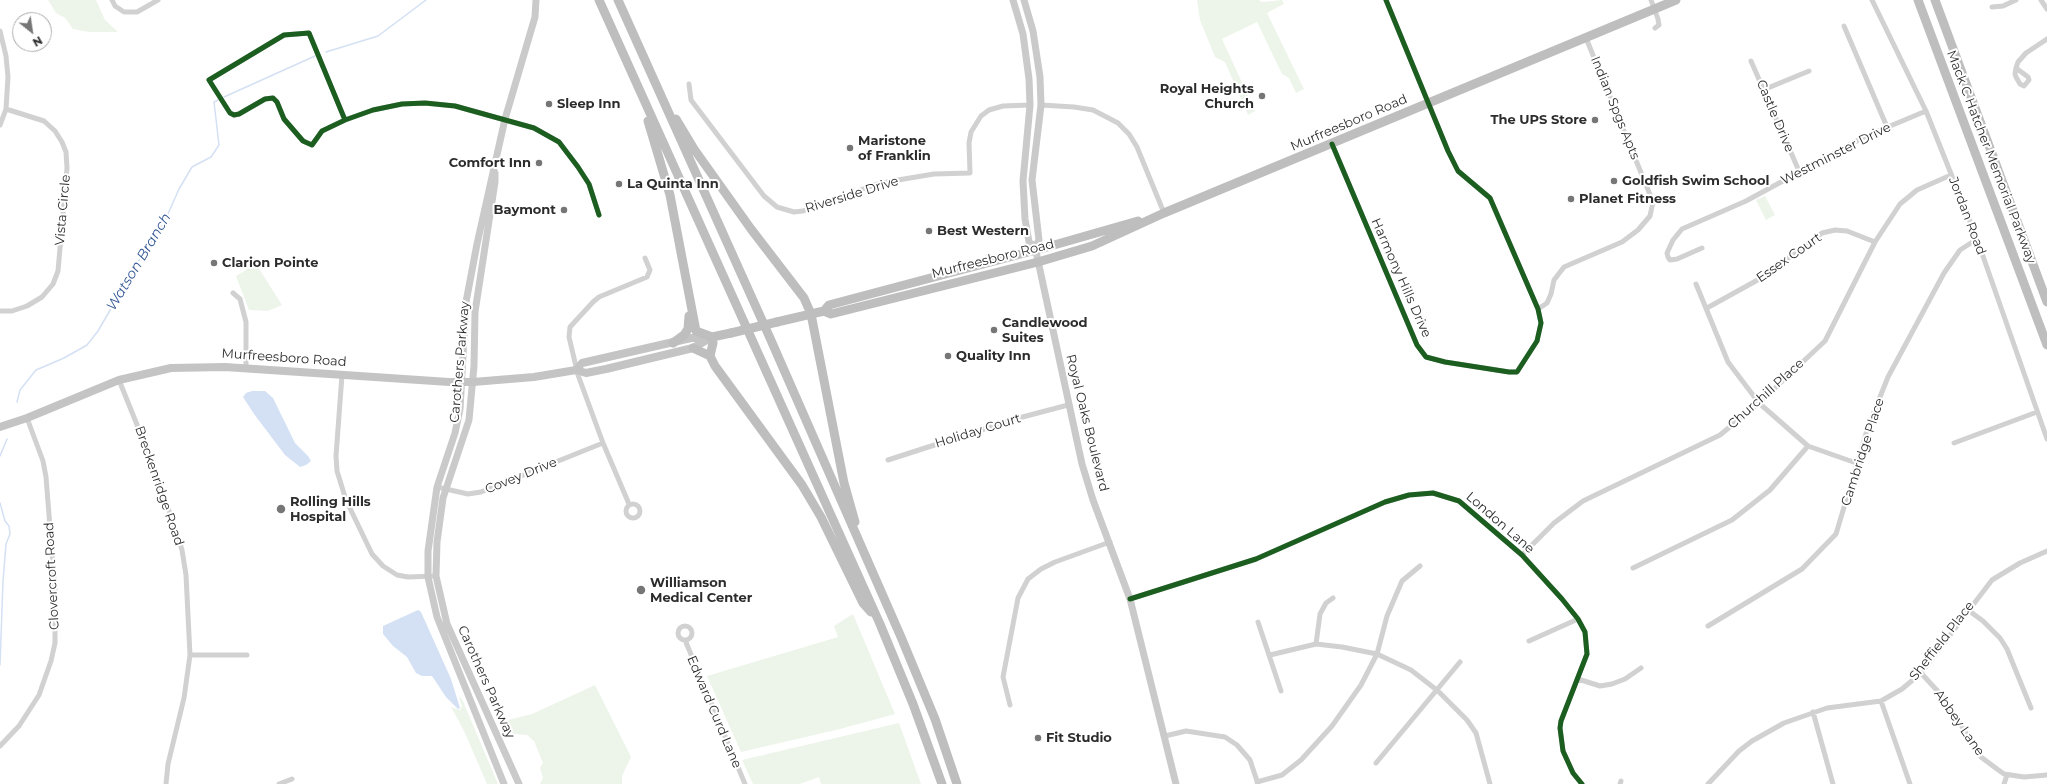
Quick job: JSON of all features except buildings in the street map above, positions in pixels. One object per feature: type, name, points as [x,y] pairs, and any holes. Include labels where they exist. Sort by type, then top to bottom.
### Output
[{"type":"highway","points":[[599,0],[636,85],[668,149],[733,301],[880,624],[913,704],[942,784]]},
{"type":"highway","points":[[618,0],[885,600],[936,719],[957,784]]},
{"type":"highway","name":"Murfreesboro Road","points":[[712,337],[824,311],[831,314],[1038,262],[1092,246],[1164,213],[1676,0]]},
{"type":"highway","name":"Mack C Hatcher Memorial Parkway","points":[[1918,0],[2047,345]]},
{"type":"highway","name":"Mack C Hatcher Memorial Parkway","points":[[1935,0],[2047,302]]},
{"type":"highway","points":[[655,83],[694,149],[751,229],[804,298],[811,314],[844,483],[855,525],[869,555],[885,600]]},
{"type":"highway","points":[[636,85],[654,137],[670,195],[696,331],[712,337],[713,343],[710,356]]},
{"type":"highway","name":"Murfreesboro Road","points":[[824,311],[829,305],[1164,213]]},
{"type":"highway","points":[[673,343],[684,335],[688,329],[690,306]]},
{"type":"highway","points":[[694,348],[710,356],[715,366],[802,486],[834,541],[864,603],[880,624]]},
{"type":"main road","name":"Carothers Parkway","points":[[504,784],[442,632],[432,602],[428,577],[429,536],[458,422],[462,382],[466,302],[474,260],[505,119],[535,17],[536,0]]},
{"type":"main road","points":[[1013,0],[1021,22],[1027,58],[1030,105],[1024,154],[1023,201],[1030,242],[1035,249]]},
{"type":"main road","points":[[1024,0],[1033,31],[1038,57],[1040,105],[1033,166],[1033,199],[1039,240],[1035,249]]},
{"type":"main road","points":[[1030,105],[1040,105]]},
{"type":"main road","name":"Carothers Parkway","points":[[495,162],[495,182],[475,312],[473,382],[466,432],[441,488],[436,576],[447,624],[519,784]]},
{"type":"main road","name":"Royal Oaks Boulevard","points":[[1035,249],[1082,464],[1093,500],[1110,542],[1130,599],[1176,784]]},
{"type":"main road","points":[[474,260],[483,262]]},
{"type":"main road","name":"Murfreesboro Road","points":[[576,370],[582,363],[691,338],[712,337]]},
{"type":"main road","name":"Murfreesboro Road","points":[[0,427],[27,418],[119,380],[143,373],[180,368],[246,368],[473,382],[534,377],[576,370],[586,373],[694,348],[712,337]]},
{"type":"street","points":[[112,0],[115,6],[124,12],[137,12],[158,0]]},
{"type":"street","points":[[1386,0],[1448,151],[1458,171],[1490,198],[1538,309]]},
{"type":"street","points":[[1651,0],[1659,25],[1655,28]]},
{"type":"street","name":"Jordan Road","points":[[1872,0],[1926,111],[1977,239],[2047,439]]},
{"type":"street","points":[[1992,7],[2002,6],[2016,0]]},
{"type":"street","points":[[2040,0],[2047,10]]},
{"type":"street","points":[[1844,26],[1887,127]]},
{"type":"street","points":[[0,31],[7,70],[6,109],[0,124]]},
{"type":"street","points":[[345,120],[310,32],[284,35],[209,80],[230,113],[234,115],[239,114],[265,99],[273,98],[277,102],[284,119],[303,140],[312,145],[322,131],[345,120],[373,110],[402,104],[425,103],[454,106],[534,128],[558,142],[578,167],[589,184],[599,216]]},
{"type":"street","name":"Indian Spgs Apts","points":[[1538,309],[1547,303],[1551,294],[1554,280],[1564,267],[1622,242],[1633,234],[1650,216],[1653,202],[1586,38]]},
{"type":"street","points":[[2016,68],[2022,57],[2047,39]]},
{"type":"street","name":"Castle Drive","points":[[1751,61],[1799,171]]},
{"type":"street","points":[[1763,90],[1809,71]]},
{"type":"street","name":"Riverside Drive","points":[[689,84],[691,100],[764,196],[777,207],[794,212],[802,211],[865,188],[898,180],[934,174],[970,173],[969,143],[971,132],[982,116],[989,110],[1003,106],[1030,105]]},
{"type":"street","points":[[1040,105],[1093,110],[1118,123],[1129,134],[1137,147],[1164,213]]},
{"type":"street","name":"Vista Circle","points":[[0,311],[12,310],[27,306],[42,297],[52,284],[58,271],[67,168],[66,152],[55,131],[44,121],[6,109]]},
{"type":"street","name":"Westminster Drive","points":[[1702,248],[1677,259],[1670,260],[1667,254],[1673,240],[1682,229],[1746,201],[1799,171],[1887,127],[1926,111]]},
{"type":"street","name":"Harmony Hills Drive","points":[[1332,144],[1417,345],[1426,357],[1445,362],[1517,372],[1537,341],[1541,323],[1538,309]]},
{"type":"street","name":"Churchill Place","points":[[1522,555],[1554,522],[1583,501],[1720,435],[1760,403],[1825,341],[1875,242],[1900,204],[1917,190],[1951,175]]},
{"type":"street","name":"Essex Court","points":[[1707,308],[1763,277],[1822,233],[1835,230],[1847,231],[1875,242]]},
{"type":"street","name":"Cambridge Place","points":[[1708,626],[1802,570],[1836,534],[1859,464],[1868,427],[1888,378],[1944,273],[1960,250],[1977,239]]},
{"type":"street","points":[[629,504],[603,443],[576,370],[569,343],[570,327],[582,312],[599,297],[647,277],[650,270],[645,258]]},
{"type":"street","points":[[1696,284],[1728,362],[1760,403],[1808,446],[1859,464]]},
{"type":"street","points":[[234,293],[240,299],[246,322],[246,368]]},
{"type":"street","points":[[342,375],[336,456],[337,471],[346,500],[372,554],[382,566],[403,576],[436,576]]},
{"type":"street","name":"Breckenridge Road","points":[[119,380],[150,457],[182,550],[186,575],[190,655],[184,698],[168,764],[166,784]]},
{"type":"street","name":"Holiday Court","points":[[888,460],[1009,421],[1068,405]]},
{"type":"street","points":[[1954,443],[2037,412]]},
{"type":"street","name":"Clovercroft Road","points":[[0,746],[19,726],[39,695],[51,661],[55,643],[55,593],[46,477],[43,461],[27,418]]},
{"type":"street","name":"Covey Drive","points":[[441,488],[468,494],[481,492],[603,443]]},
{"type":"street","points":[[1633,568],[1732,520],[1770,490],[1808,446]]},
{"type":"street","name":"London Lane","points":[[1130,599],[1256,559],[1386,502],[1409,495],[1433,493],[1459,501],[1522,555],[1547,580],[1578,619],[1585,632],[1587,654],[1561,721],[1560,728],[1563,751],[1573,773],[1582,784]]},
{"type":"street","points":[[1010,705],[1004,677],[1018,598],[1028,579],[1041,569],[1055,562],[1110,542]]},
{"type":"street","name":"Sheffield Place","points":[[1708,784],[1734,756],[1752,741],[1784,723],[1827,708],[1881,701],[1902,689],[1921,673],[1985,586],[1999,574],[2047,551]]},
{"type":"street","points":[[1165,736],[1186,731],[1225,737],[1237,744],[1250,760],[1257,783],[1282,775],[1301,760],[1332,726],[1361,685],[1377,654],[1387,616],[1402,582],[1420,566]]},
{"type":"street","points":[[1316,644],[1320,614],[1326,603],[1333,598]]},
{"type":"street","points":[[1968,610],[1983,621],[2000,638],[2007,649],[2030,708]]},
{"type":"street","points":[[1529,641],[1578,619]]},
{"type":"street","points":[[1258,622],[1270,655],[1280,691]]},
{"type":"street","name":"Edward Curd Lane","points":[[685,640],[745,784]]},
{"type":"street","points":[[1270,655],[1316,644],[1356,648],[1377,654],[1411,670],[1438,691],[1467,720],[1476,733],[1490,784]]},
{"type":"street","points":[[190,655],[247,655]]},
{"type":"street","points":[[1376,763],[1438,691],[1460,662]]},
{"type":"street","points":[[1578,679],[1600,686],[1612,684],[1625,679],[1641,668]]},
{"type":"street","name":"Abbey Lane","points":[[1921,673],[1944,698],[1981,757],[2004,774],[2024,776],[2047,775]]},
{"type":"street","points":[[1881,701],[1910,784]]},
{"type":"street","points":[[1813,712],[1833,784]]},
{"type":"street","points":[[2004,784],[2008,775]]},
{"type":"street","points":[[279,784],[292,778]]},
{"type":"shaded area","points":[[48,0],[96,0],[105,20],[118,32],[89,32],[73,29],[65,18],[56,13]]},
{"type":"shaded area","points":[[1197,0],[1259,0],[1262,2],[1282,0],[1284,4],[1267,13],[1304,89],[1296,93],[1289,78],[1282,74],[1257,22],[1222,39],[1255,111],[1248,115],[1225,62],[1215,57],[1200,20]]},
{"type":"shaded area","points":[[1765,196],[1775,215],[1766,220],[1756,200]]},
{"type":"shaded area","points":[[256,264],[282,305],[268,311],[249,310],[236,276]]},
{"type":"shaded area","points":[[853,614],[895,714],[840,729],[741,752],[707,676],[838,637],[834,626]]},
{"type":"shaded area","points":[[595,685],[631,757],[622,776],[622,784],[540,784],[543,778],[540,768],[543,763],[534,741],[527,735],[502,733],[508,720],[532,714]]},
{"type":"shaded area","points":[[459,697],[462,699],[498,784],[487,784],[464,731],[451,707],[460,710],[462,706]]},
{"type":"shaded area","points":[[899,723],[921,784],[821,784],[819,777],[800,784],[753,784],[742,760]]},
{"type":"water","points":[[252,391],[265,391],[273,398],[295,443],[311,461],[306,465],[300,467],[285,455],[254,414],[243,397],[246,393]]},
{"type":"water","points":[[418,610],[421,612],[451,679],[460,708],[458,709],[446,697],[432,676],[422,676],[416,673],[407,657],[393,646],[383,634],[383,626]]},
{"type":"waterway","name":"Watson Branch","points":[[326,52],[378,36],[426,0]]},
{"type":"waterway","name":"Watson Branch","points":[[224,97],[315,56]]},
{"type":"waterway","name":"Watson Branch","points":[[17,402],[20,390],[36,370],[64,358],[87,345],[98,331],[138,262],[164,223],[179,189],[192,167],[211,157],[219,145],[214,102],[218,100]]},
{"type":"waterway","name":"Watson Branch","points":[[0,456],[7,439]]},
{"type":"waterway","name":"Watson Branch","points":[[0,503],[5,521],[9,526],[10,534],[6,544],[3,581],[0,665]]},
{"type":"cycle path","points":[[1332,144],[1417,345],[1426,357],[1445,362],[1517,372],[1537,341],[1541,323],[1538,309],[1490,198],[1458,171],[1448,151],[1386,0]]},
{"type":"cycle path","points":[[345,120],[309,33],[284,35],[209,80],[230,113],[234,115],[239,114],[265,99],[273,98],[277,102],[284,119],[303,141],[312,145],[322,131],[345,120],[373,110],[402,104],[425,103],[455,106],[534,128],[559,142],[578,167],[589,184],[599,215]]},
{"type":"cycle path","points":[[1130,599],[1256,559],[1385,502],[1409,495],[1433,493],[1459,501],[1522,555],[1562,599],[1578,619],[1585,632],[1587,654],[1561,721],[1560,728],[1563,751],[1573,773],[1582,784]]},
{"type":"place","name":"Royal Heights Church","points":[[1262,96]]},
{"type":"place","name":"Sleep Inn","points":[[549,104]]},
{"type":"place","name":"The UPS Store","points":[[1595,120]]},
{"type":"place","name":"Maristone of Franklin","points":[[850,148]]},
{"type":"place","name":"Comfort Inn","points":[[539,163]]},
{"type":"place","name":"Goldfish Swim School","points":[[1614,181]]},
{"type":"place","name":"La Quinta Inn","points":[[619,184]]},
{"type":"place","name":"Planet Fitness","points":[[1571,199]]},
{"type":"place","name":"Baymont","points":[[564,210]]},
{"type":"place","name":"Best Western","points":[[929,231]]},
{"type":"place","name":"Clarion Pointe","points":[[214,263]]},
{"type":"place","name":"Candlewood Suites","points":[[994,330]]},
{"type":"place","name":"Quality Inn","points":[[948,356]]},
{"type":"place","name":"Rolling Hills Hospital","points":[[281,509]]},
{"type":"place","name":"Williamson Medical Center","points":[[641,590]]},
{"type":"place","name":"Fit Studio","points":[[1038,738]]}]
